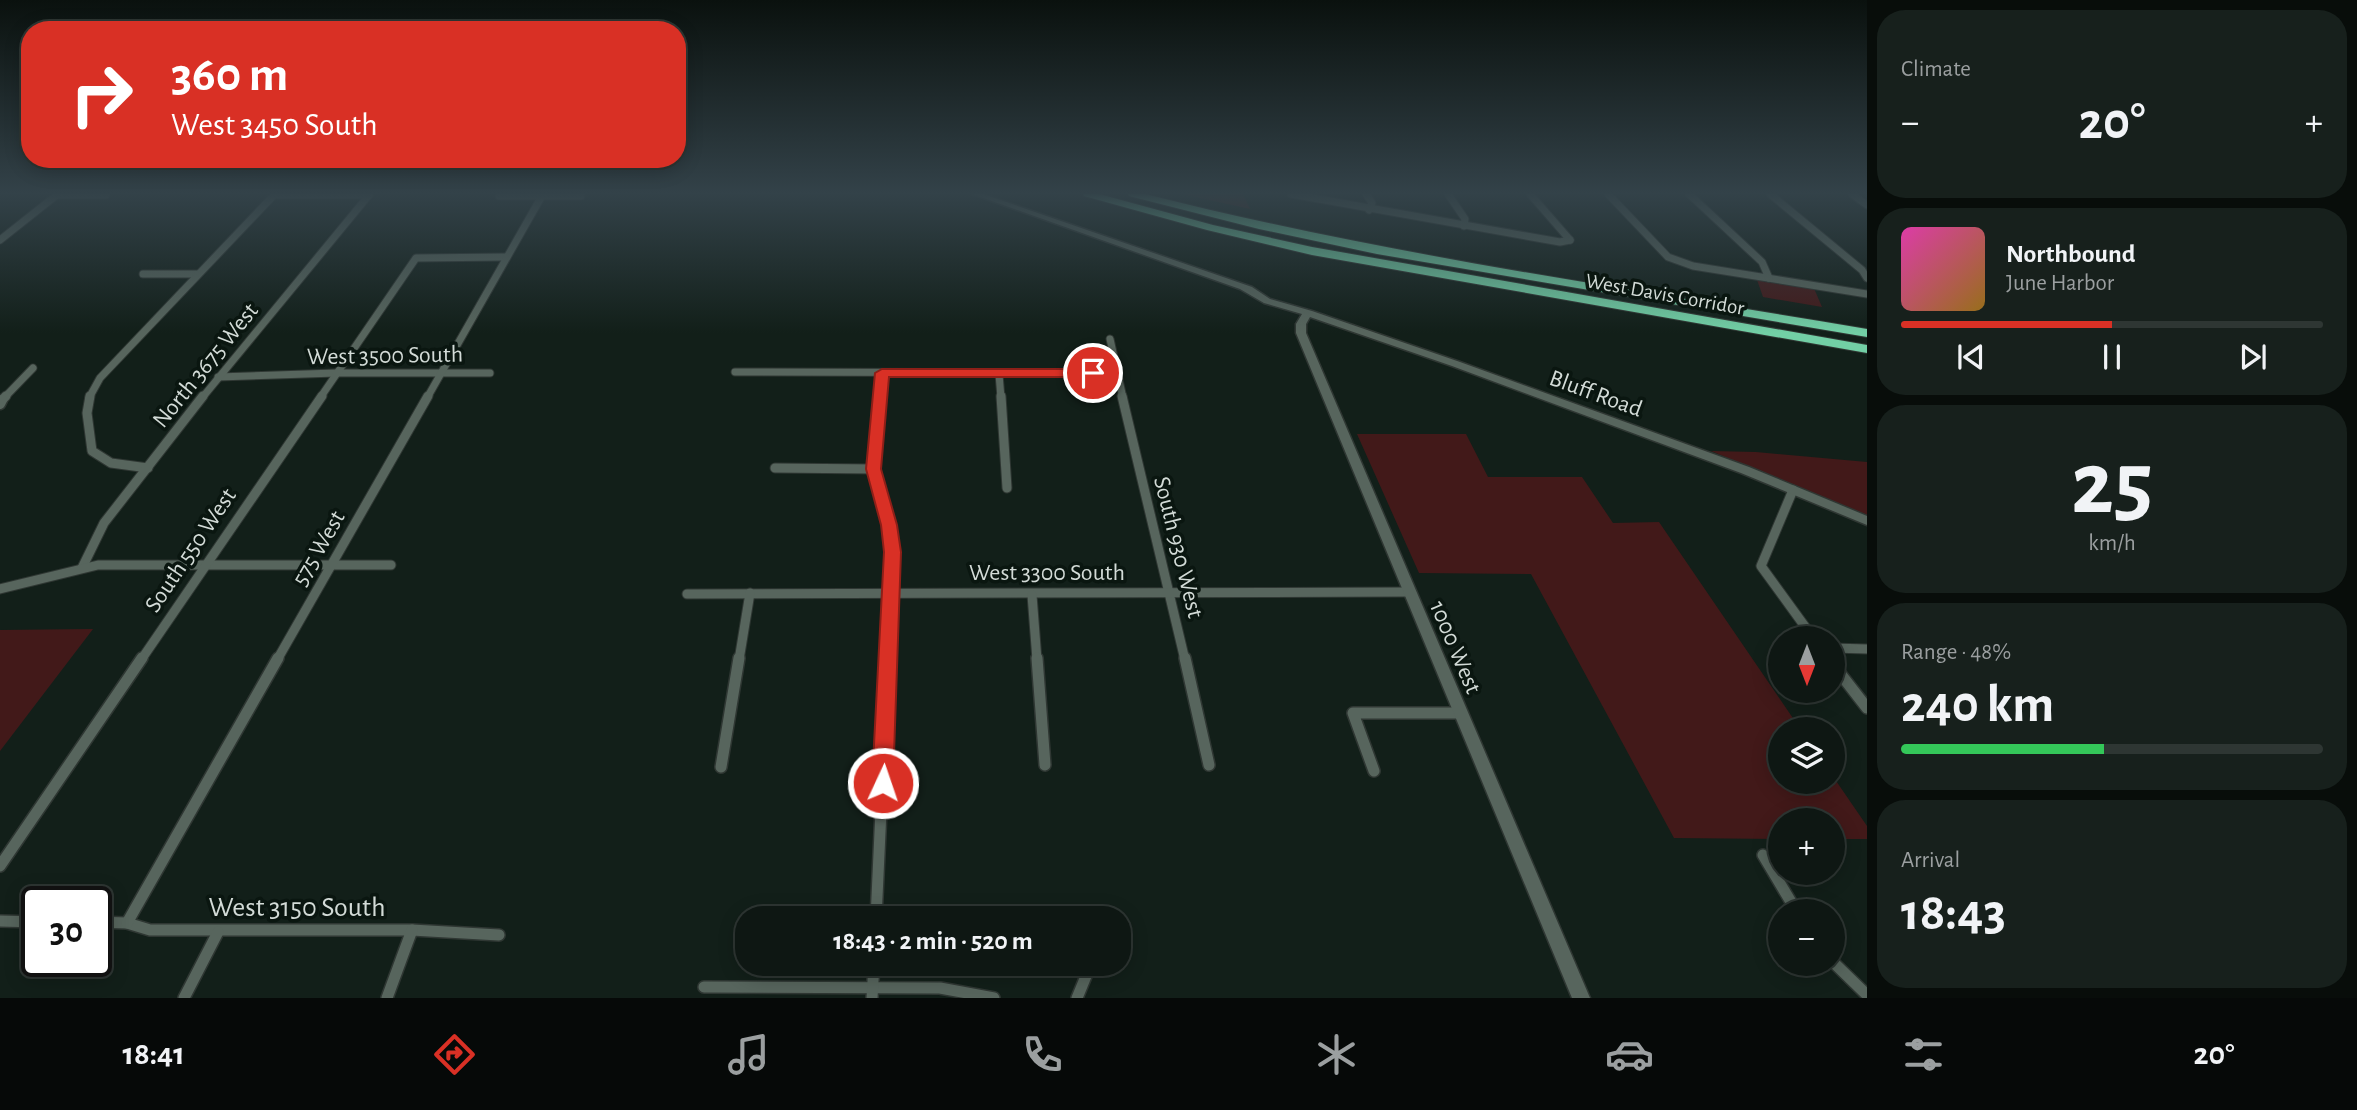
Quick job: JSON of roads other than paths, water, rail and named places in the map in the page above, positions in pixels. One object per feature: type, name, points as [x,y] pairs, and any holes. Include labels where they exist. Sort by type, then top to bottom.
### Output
[{"type":"highway","name":"West Davis Corridor","points":[[1267,241],[1312,251],[1867,349]]},
{"type":"highway","name":"West Davis Corridor","points":[[1331,241],[1867,333]]},
{"type":"main road","name":"Bluff Road","points":[[1109,241],[1244,288],[1267,301],[1640,430],[1867,522]]},
{"type":"main road","name":"1000 West","points":[[1308,313],[1301,324],[1302,336],[1581,998]]},
{"type":"street","points":[[148,468],[120,466],[103,460],[92,451],[86,405],[89,393],[229,241]]},
{"type":"street","name":"North 3675 West","points":[[82,568],[104,523],[218,377],[331,241]]},
{"type":"street","name":"575 West","points":[[127,923],[516,241]]},
{"type":"street","points":[[1652,241],[1668,257],[1693,267],[1867,294]]},
{"type":"street","points":[[1739,241],[1762,262],[1769,278]]},
{"type":"street","points":[[1826,241],[1862,270],[1867,278]]},
{"type":"street","name":"South 550 West","points":[[0,866],[416,258],[506,257]]},
{"type":"street","points":[[143,274],[197,274]]},
{"type":"street","name":"South 930 West","points":[[1110,339],[1209,765]]},
{"type":"street","points":[[1,401],[33,368]]},
{"type":"street","points":[[735,372],[1117,373]]},
{"type":"street","name":"West 3500 South","points":[[218,377],[336,373],[490,373]]},
{"type":"street","points":[[877,906],[892,593],[891,538],[874,469],[882,373]]},
{"type":"street","points":[[999,373],[1007,488]]},
{"type":"street","points":[[775,468],[874,469]]},
{"type":"street","points":[[1793,490],[1760,566],[1804,626]]},
{"type":"street","points":[[0,589],[82,568],[206,564],[391,565]]},
{"type":"street","name":"West 3300 South","points":[[687,594],[1408,592]]},
{"type":"street","points":[[721,767],[751,593]]},
{"type":"street","points":[[1032,595],[1045,765]]},
{"type":"street","points":[[1845,648],[1867,649]]},
{"type":"street","points":[[1845,680],[1867,708]]},
{"type":"street","points":[[1374,771],[1353,713],[1460,713]]},
{"type":"street","points":[[1763,855],[1789,899]]},
{"type":"street","points":[[0,921],[21,922]]},
{"type":"street","name":"West 3150 South","points":[[112,923],[127,923],[150,930],[412,930],[499,935]]},
{"type":"street","points":[[387,998],[412,930]]},
{"type":"street","points":[[184,998],[218,932]]},
{"type":"street","points":[[1845,974],[1867,995]]},
{"type":"street","points":[[1077,998],[1086,976]]},
{"type":"street","points":[[704,987],[873,993],[940,988],[994,998]]}]
